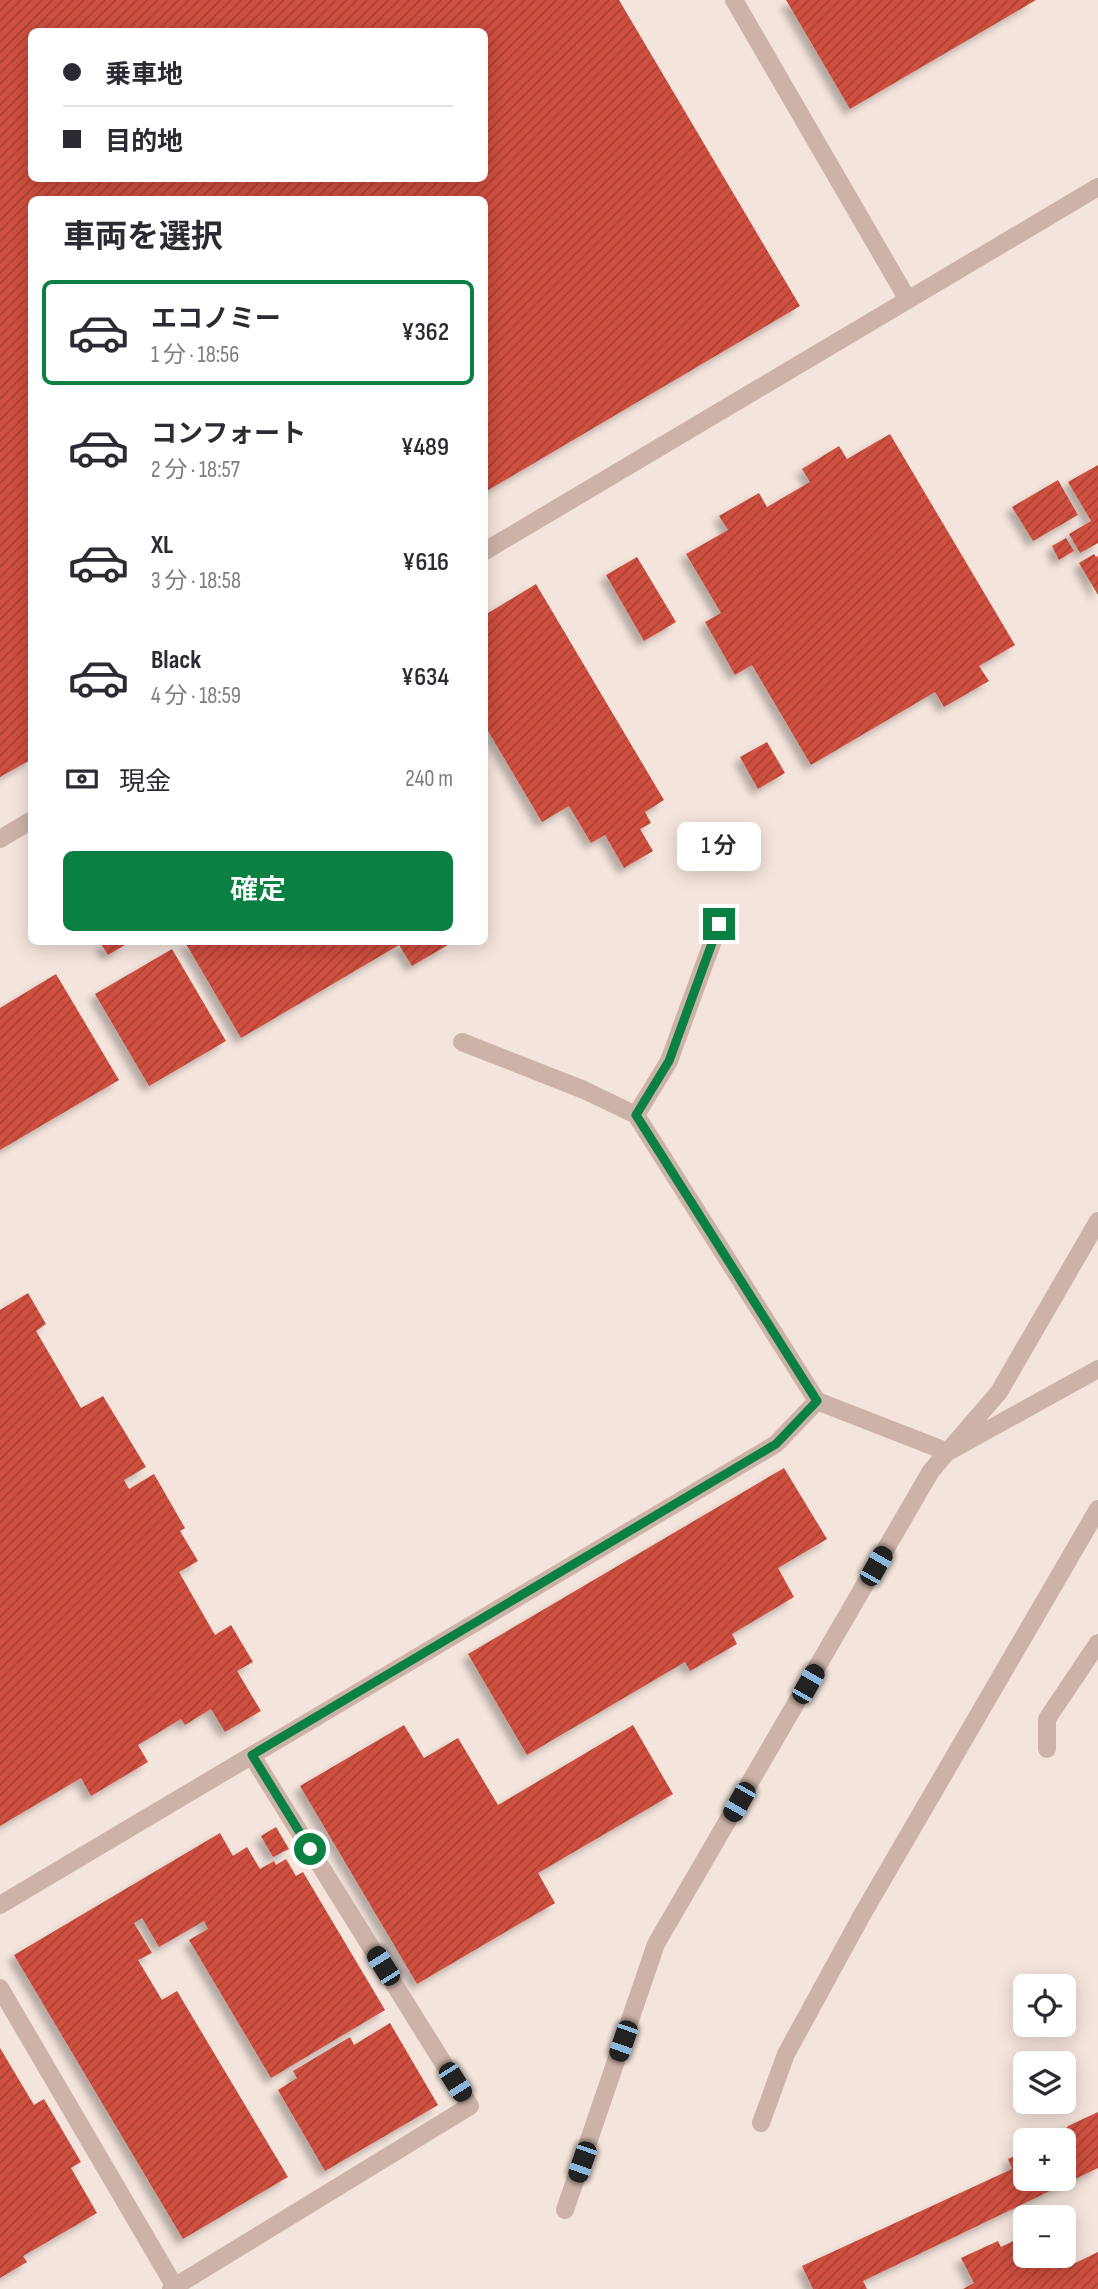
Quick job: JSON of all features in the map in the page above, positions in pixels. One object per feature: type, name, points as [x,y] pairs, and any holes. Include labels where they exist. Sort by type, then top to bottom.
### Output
[{"type":"lane","points":[[734,0],[908,300]]},
{"type":"lane","points":[[488,549],[1098,187]]},
{"type":"lane","points":[[0,839],[28,822]]},
{"type":"lane","points":[[636,1115],[669,1061],[719,924]]},
{"type":"lane","points":[[462,1042],[584,1090],[636,1115],[817,1401],[948,1452]]},
{"type":"lane","points":[[565,2210],[656,1944],[931,1471],[999,1392],[1098,1221]]},
{"type":"lane","points":[[948,1452],[1098,1369]]},
{"type":"lane","points":[[0,1905],[776,1444],[817,1401]]},
{"type":"lane","points":[[761,2123],[786,2054],[862,1915],[1098,1509]]},
{"type":"lane","points":[[1047,1749],[1047,1719],[1098,1643]]},
{"type":"lane","points":[[0,1988],[173,2288],[470,2106],[252,1755]]},
{"type":"building","points":[[0,0],[619,0],[800,306],[488,490],[488,196],[28,196],[28,761],[0,777]]},
{"type":"building","points":[[786,0],[1036,0],[850,109]]},
{"type":"building","points":[[890,434],[1015,645],[979,666],[989,681],[944,707],[935,692],[811,765],[752,665],[735,675],[705,622],[721,613],[686,554],[728,530],[719,516],[759,493],[767,507],[810,482],[802,469],[839,446],[847,459]]},
{"type":"building","points":[[1098,465],[1098,543],[1080,553],[1069,534],[1091,521],[1068,482]]},
{"type":"building","points":[[1058,480],[1078,515],[1033,541],[1012,507]]},
{"type":"building","points":[[1066,538],[1074,551],[1059,560],[1052,546]]},
{"type":"building","points":[[1094,554],[1098,556],[1098,595],[1079,563]]},
{"type":"building","points":[[637,557],[676,622],[644,641],[606,575]]},
{"type":"building","points":[[536,584],[664,800],[645,812],[651,823],[640,829],[653,851],[624,868],[605,835],[591,843],[569,806],[542,822],[488,731],[488,613]]},
{"type":"building","points":[[767,742],[785,773],[758,789],[740,757]]},
{"type":"building","points":[[102,945],[125,945],[108,955]]},
{"type":"building","points":[[187,945],[399,945],[241,1038]]},
{"type":"building","points":[[399,945],[448,945],[412,966]]},
{"type":"building","points":[[172,949],[226,1041],[149,1086],[95,994]]},
{"type":"building","points":[[56,974],[119,1080],[0,1150],[0,1008]]},
{"type":"building","points":[[28,1293],[46,1324],[36,1331],[81,1408],[103,1396],[146,1467],[124,1480],[129,1489],[154,1474],[185,1528],[180,1531],[198,1561],[179,1572],[215,1635],[231,1625],[253,1662],[237,1671],[261,1711],[225,1732],[211,1709],[185,1725],[181,1719],[138,1745],[148,1762],[91,1796],[81,1778],[0,1826],[0,1310]]},
{"type":"building","points":[[784,1468],[827,1539],[778,1568],[794,1597],[732,1634],[737,1644],[690,1671],[685,1662],[527,1755],[468,1654]]},
{"type":"building","points":[[404,1725],[424,1758],[458,1738],[498,1805],[633,1725],[673,1794],[538,1873],[555,1903],[417,1984],[300,1786]]},
{"type":"building","points":[[276,1827],[289,1849],[273,1857],[261,1836]]},
{"type":"building","points":[[220,1833],[233,1856],[247,1847],[260,1869],[274,1861],[276,1865],[286,1859],[296,1876],[303,1872],[385,2010],[271,2078],[189,1940],[208,1929],[204,1921],[159,1947],[142,1918],[134,1923],[152,1953],[138,1960],[162,2000],[177,1991],[288,2177],[183,2239],[14,1955]]},
{"type":"building","points":[[390,2023],[438,2105],[325,2171],[278,2090],[297,2078],[293,2071],[350,2037],[354,2045]]},
{"type":"building","points":[[0,2048],[34,2105],[44,2099],[81,2162],[71,2168],[97,2213],[23,2256],[27,2262],[0,2278]]},
{"type":"building","points":[[1098,2112],[1098,2168],[1076,2179],[1076,2128],[1066,2128]]},
{"type":"building","points":[[1013,2157],[1013,2191],[1050,2191],[1021,2205],[1013,2205],[1013,2209],[863,2281],[867,2289],[813,2289],[802,2266],[1012,2169],[1008,2159]]},
{"type":"building","points":[[998,2241],[1001,2247],[1013,2241],[1013,2268],[1076,2268],[1076,2263],[1098,2252],[1098,2289],[963,2289],[974,2283],[961,2258]]},
{"type":"route","points":[[310,1849],[252,1755],[776,1444],[817,1401],[636,1115],[669,1061],[719,924]]}]
